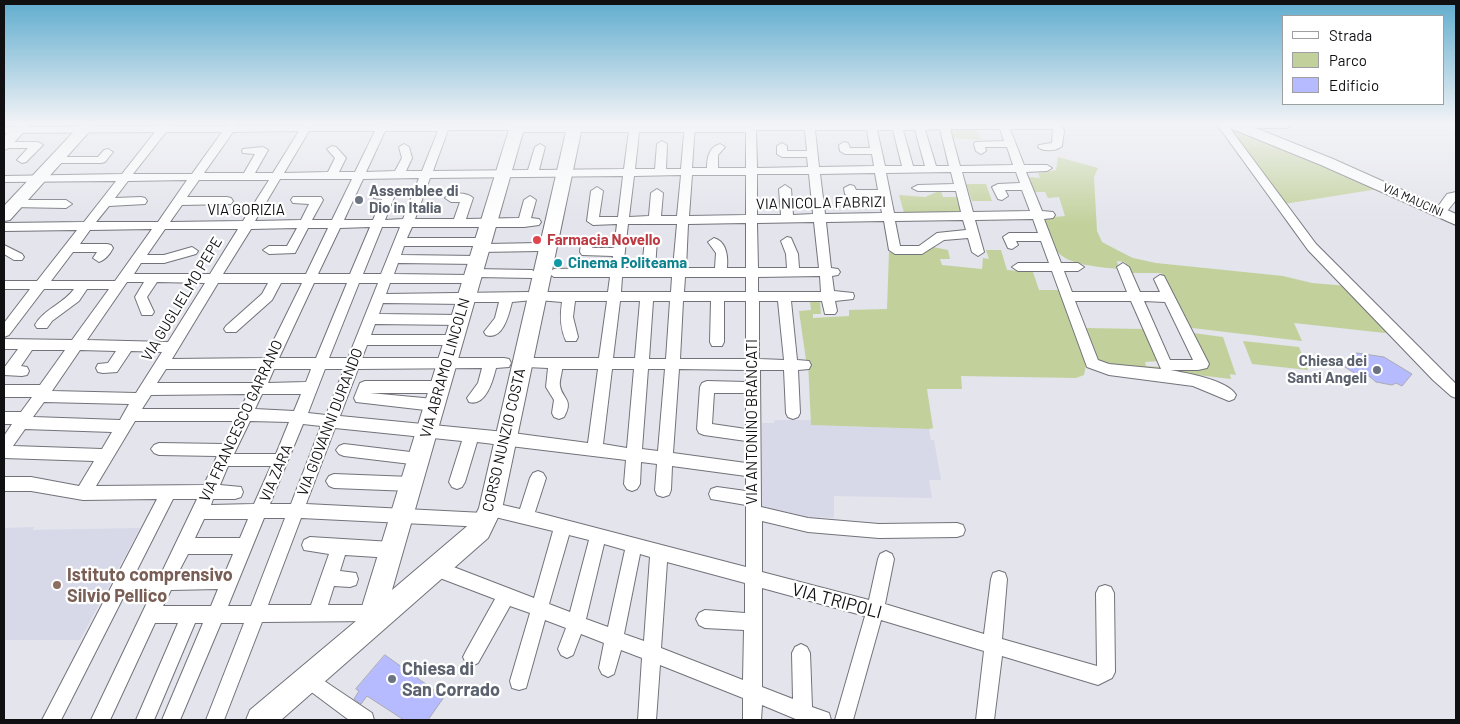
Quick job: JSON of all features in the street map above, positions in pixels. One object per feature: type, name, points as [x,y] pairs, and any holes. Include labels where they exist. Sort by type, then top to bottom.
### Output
[{"type":"street","points":[[22,160],[25,157]]},
{"type":"street","points":[[9,210],[59,157]]},
{"type":"street","points":[[56,160],[101,160],[104,157]]},
{"type":"street","points":[[4,332],[141,157]]},
{"type":"street","points":[[4,447],[210,157]]},
{"type":"street","points":[[248,175],[259,157]]},
{"type":"street","name":"VIA GUGLIELMO PEPE","points":[[83,493],[288,157]]},
{"type":"street","points":[[332,175],[341,158],[340,157]]},
{"type":"street","name":"VIA FRANCESCO GARRANO","points":[[100,720],[368,157]]},
{"type":"street","points":[[399,174],[407,157]]},
{"type":"street","name":"VIA GIOVANNI DURANDO","points":[[215,720],[433,157]]},
{"type":"street","name":"VIA ABRAMO LINCOLN","points":[[375,617],[418,459],[508,157]]},
{"type":"street","points":[[533,173],[537,157]]},
{"type":"street","name":"CORSO NUNZIO COSTA","points":[[260,720],[375,617],[438,569],[480,530],[488,514],[568,157]]},
{"type":"street","points":[[594,449],[632,157]]},
{"type":"street","points":[[660,172],[661,157]]},
{"type":"street","points":[[663,490],[687,157]]},
{"type":"street","points":[[712,171],[713,157]]},
{"type":"street","name":"VIA ANTONINO BRANCATI","points":[[752,157],[752,506],[754,579],[752,720]]},
{"type":"street","points":[[812,157],[819,218],[830,272],[828,296],[830,311]]},
{"type":"street","points":[[877,157],[895,250],[922,250],[941,236],[974,234]]},
{"type":"street","points":[[905,157],[908,169]]},
{"type":"street","points":[[928,157],[931,169]]},
{"type":"street","points":[[953,157],[978,252]]},
{"type":"street","points":[[1015,157],[1092,363],[1103,368],[1174,376],[1203,382],[1229,395]]},
{"type":"street","points":[[1245,157],[1312,247],[1456,392]]},
{"type":"street","name":"VIA MAUCINI","points":[[1314,157],[1456,220]]},
{"type":"street","points":[[4,179],[1047,168]]},
{"type":"street","points":[[918,188],[960,186]]},
{"type":"street","points":[[1002,196],[998,186],[1026,186]]},
{"type":"street","points":[[850,188],[852,194],[884,194]]},
{"type":"street","points":[[786,189],[787,218]]},
{"type":"street","points":[[593,221],[597,191]]},
{"type":"street","points":[[655,220],[657,193]]},
{"type":"street","name":"VIA ZARA","points":[[170,720],[260,512],[390,195],[378,195]]},
{"type":"street","points":[[1440,212],[1451,197],[1456,196]]},
{"type":"street","points":[[451,198],[467,198],[459,223]]},
{"type":"street","points":[[269,250],[291,250],[317,200],[297,200]]},
{"type":"street","points":[[4,285],[84,285],[153,278],[386,278],[476,265],[530,223],[530,200]]},
{"type":"street","points":[[178,201],[227,201]]},
{"type":"street","points":[[106,202],[141,202]]},
{"type":"street","points":[[9,210],[66,204]]},
{"type":"street","name":"VIA NICOLA FABRIZI","points":[[593,221],[1049,214]]},
{"type":"street","name":"VIA GORIZIA","points":[[4,227],[459,223],[476,265]]},
{"type":"street","points":[[1012,245],[1009,237],[1045,237]]},
{"type":"street","points":[[648,273],[651,240]]},
{"type":"street","points":[[787,241],[792,254],[793,272]]},
{"type":"street","points":[[400,242],[476,265],[507,297],[528,297]]},
{"type":"street","points":[[714,242],[722,253],[721,272]]},
{"type":"street","points":[[587,243],[586,252],[619,252]]},
{"type":"street","points":[[378,298],[476,265],[539,247]]},
{"type":"street","points":[[71,248],[107,248],[99,258]]},
{"type":"street","points":[[4,249],[18,257]]},
{"type":"street","points":[[138,259],[164,259],[192,251]]},
{"type":"street","points":[[393,259],[476,265],[532,274]]},
{"type":"street","points":[[1018,267],[1078,267]]},
{"type":"street","points":[[1122,267],[1165,365],[1202,364],[1160,279]]},
{"type":"street","points":[[554,273],[830,272]]},
{"type":"street","points":[[147,312],[140,297],[153,278]]},
{"type":"street","points":[[231,329],[267,297],[277,278]]},
{"type":"street","points":[[42,325],[47,318],[74,298],[84,285]]},
{"type":"street","points":[[784,296],[798,365],[793,413]]},
{"type":"street","points":[[543,297],[848,296]]},
{"type":"street","points":[[1066,296],[1170,297]]},
{"type":"street","points":[[491,332],[501,320],[507,297]]},
{"type":"street","points":[[569,297],[566,317],[571,337]]},
{"type":"street","points":[[632,484],[647,297]]},
{"type":"street","points":[[718,297],[718,342]]},
{"type":"street","points":[[370,319],[460,320]]},
{"type":"street","points":[[362,340],[454,340]]},
{"type":"street","points":[[4,344],[172,346]]},
{"type":"street","points":[[22,371],[8,371],[29,344]]},
{"type":"street","points":[[112,368],[126,346]]},
{"type":"street","points":[[162,364],[497,363],[474,398]]},
{"type":"street","points":[[531,363],[798,365]]},
{"type":"street","points":[[556,363],[553,387],[561,400],[559,413]]},
{"type":"street","points":[[752,388],[707,387],[704,429],[752,436]]},
{"type":"street","points":[[4,390],[42,394],[143,394],[257,388],[311,388]]},
{"type":"street","points":[[4,418],[22,421],[127,420],[276,415],[426,432],[505,438],[752,470]]},
{"type":"street","points":[[457,482],[471,436]]},
{"type":"street","points":[[160,449],[281,460]]},
{"type":"street","points":[[344,450],[418,459]]},
{"type":"street","points":[[4,452],[106,454]]},
{"type":"street","points":[[526,516],[538,478]]},
{"type":"street","points":[[334,481],[411,484]]},
{"type":"street","points":[[4,484],[31,484],[83,493],[235,492]]},
{"type":"street","points":[[51,720],[169,492]]},
{"type":"street","points":[[717,494],[808,525],[879,531],[957,530]]},
{"type":"street","name":"VIA TRIPOLI","points":[[198,512],[295,511],[402,515],[488,514],[526,516],[754,579],[875,610],[1098,676],[1106,672],[1104,593]]},
{"type":"street","points":[[519,681],[563,526]]},
{"type":"street","points":[[567,649],[576,623],[598,535]]},
{"type":"street","points":[[310,545],[392,550]]},
{"type":"street","points":[[608,668],[634,545]]},
{"type":"street","points":[[182,546],[245,546]]},
{"type":"street","points":[[316,614],[340,547]]},
{"type":"street","points":[[647,720],[658,552]]},
{"type":"street","points":[[844,720],[875,610],[886,559]]},
{"type":"street","points":[[438,569],[822,720]]},
{"type":"street","points":[[329,578],[350,579]]},
{"type":"street","points":[[985,720],[999,579]]},
{"type":"street","points":[[123,582],[230,581]]},
{"type":"street","points":[[472,658],[506,596]]},
{"type":"street","points":[[150,615],[316,614],[375,617]]},
{"type":"street","points":[[145,720],[190,615]]},
{"type":"street","points":[[705,619],[754,622]]},
{"type":"street","points":[[801,653],[803,713]]},
{"type":"street","points":[[308,679],[365,720]]},
{"type":"shaded area","points":[[775,420],[811,420],[812,425],[929,429],[931,440],[934,440],[941,480],[929,480],[932,498],[834,496],[834,518],[820,517],[820,523],[761,511],[762,423],[774,423]]},
{"type":"shaded area","name":"Istituto comprensivo Silvio Pellico","points":[[34,527],[33,530],[140,528],[80,640],[4,640],[4,528]]},
{"type":"green space","points":[[1058,157],[1098,168],[1094,177],[1097,231],[1102,242],[1119,251],[1133,258],[1156,263],[1283,276],[1312,283],[1348,286],[1389,331],[1385,333],[1294,323],[1302,341],[1192,328],[1193,333],[1223,337],[1236,375],[1230,374],[1231,379],[1098,363],[1085,328],[1144,329],[1160,361],[1145,362],[1146,366],[1203,370],[1206,368],[1161,273],[1130,273],[1125,262],[1117,261],[1119,269],[1085,265],[1068,259],[1056,250],[1043,218],[1065,216],[1059,197],[1048,198],[1045,192],[1035,192],[1029,177],[1040,178],[1038,173],[1056,170]]},
{"type":"green space","points":[[1249,157],[1301,157],[1378,189],[1284,204]]},
{"type":"green space","points":[[966,184],[986,184],[992,201],[972,201]]},
{"type":"green space","points":[[941,190],[943,197],[959,197],[962,212],[904,213],[899,195],[925,197]]},
{"type":"green space","points":[[933,247],[948,250],[950,259],[940,259],[942,265],[982,269],[983,258],[989,259],[986,250],[1001,250],[1007,270],[1033,272],[1039,290],[1059,290],[1086,365],[1084,375],[1076,378],[961,376],[962,389],[927,389],[933,428],[929,429],[811,425],[808,361],[806,360],[799,311],[811,310],[810,301],[820,302],[821,314],[813,314],[813,318],[849,316],[849,310],[887,309],[889,252],[912,254],[924,252]]},
{"type":"green space","points":[[1243,341],[1299,347],[1308,370],[1252,364]]},
{"type":"building","name":"Chiesa dei Santi Angeli","points":[[1357,353],[1384,357],[1412,374],[1402,386],[1396,383],[1392,385],[1376,382],[1369,376],[1356,374],[1342,365]]},
{"type":"building","name":"Chiesa di San Corrado","points":[[385,655],[444,697],[428,720],[404,720],[367,696],[361,704],[354,699],[359,691],[356,689]]},
{"type":"place","name":"Assemblee di Dio in Italia","points":[[359,200]]},
{"type":"place","name":"Farmacia Novello","points":[[537,240]]},
{"type":"place","name":"Cinema Politeama","points":[[558,263]]},
{"type":"place","name":"Chiesa dei Santi Angeli","points":[[1377,370]]},
{"type":"place","name":"Istituto comprensivo Silvio Pellico","points":[[57,585]]},
{"type":"place","name":"Chiesa di San Corrado","points":[[392,679]]}]
